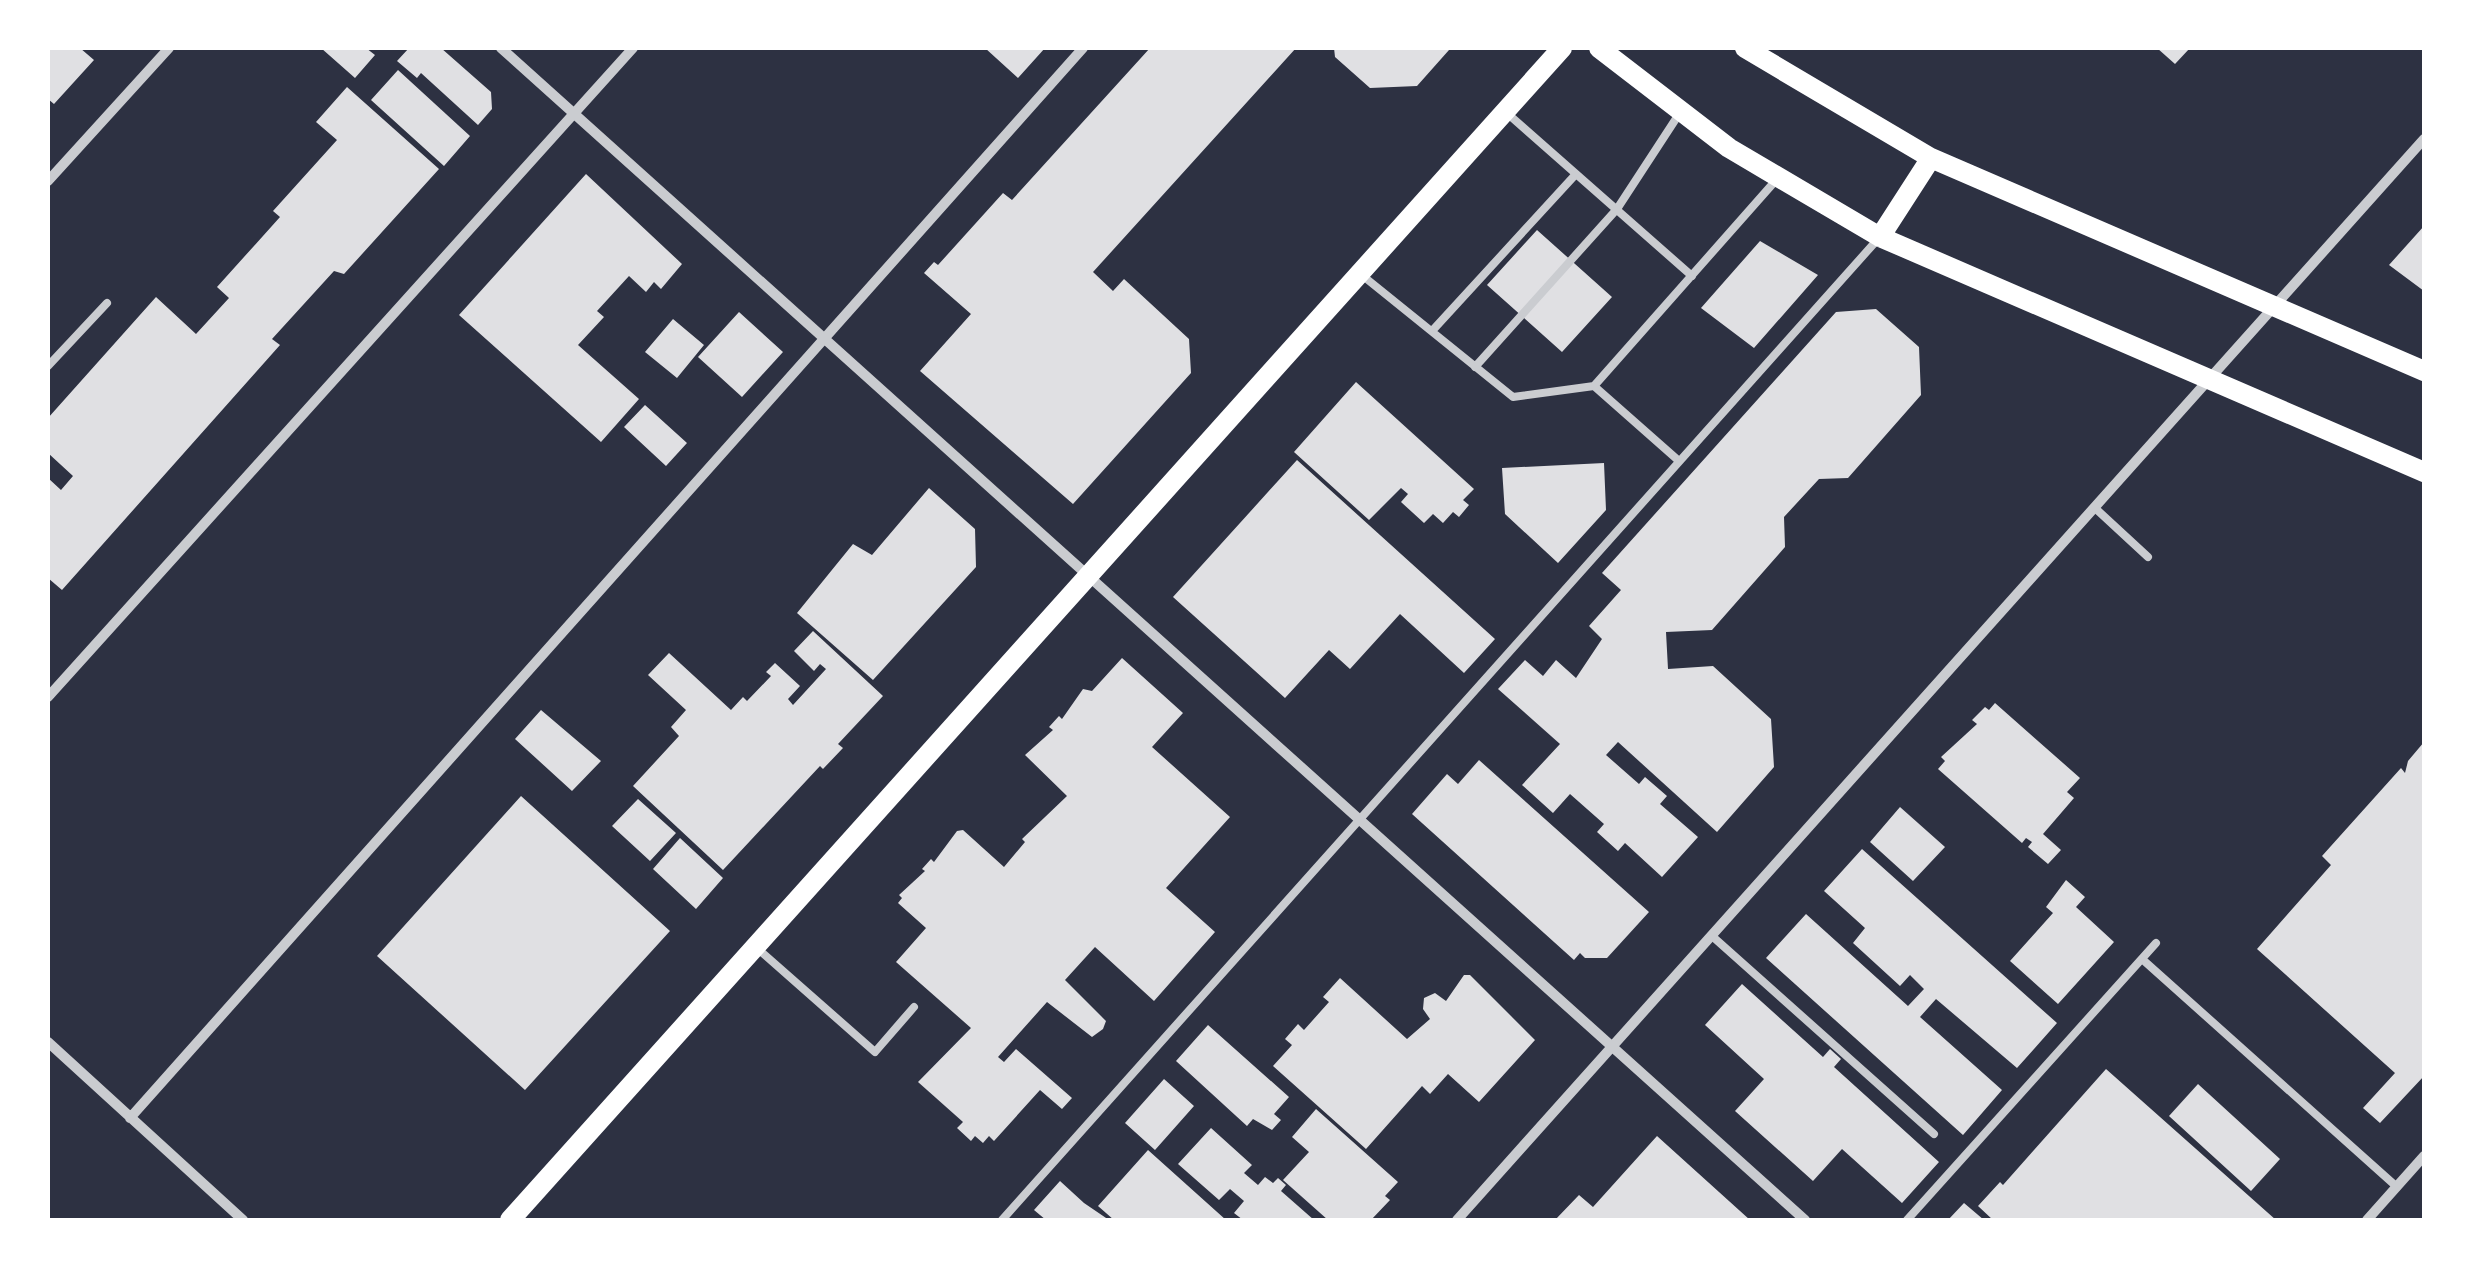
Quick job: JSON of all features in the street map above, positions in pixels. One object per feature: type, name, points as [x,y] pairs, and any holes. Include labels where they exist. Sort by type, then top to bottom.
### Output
[{"type":"main road","points":[[510,1220],[1562,48]]},
{"type":"main road","points":[[1599,48],[1729,148],[1880,237],[2424,472]]},
{"type":"main road","points":[[1745,48],[1932,158],[2424,371]]},
{"type":"main road","points":[[1880,237],[1932,158]]},
{"type":"street","points":[[48,181],[169,48]]},
{"type":"street","points":[[501,48],[1805,1220]]},
{"type":"street","points":[[48,696],[633,48]]},
{"type":"street","points":[[130,1118],[1083,48]]},
{"type":"street","points":[[1457,1220],[2424,141]]},
{"type":"street","points":[[48,1042],[243,1220]]},
{"type":"street","points":[[2367,1220],[2424,1156]]},
{"type":"lane","points":[[1474,367],[1617,210],[1681,111]]},
{"type":"lane","points":[[1505,112],[1692,276]]},
{"type":"lane","points":[[1432,332],[1576,174]]},
{"type":"lane","points":[[1360,273],[1513,398],[1594,386],[1778,177]]},
{"type":"lane","points":[[1002,1220],[1880,237]]},
{"type":"lane","points":[[48,366],[108,303]]},
{"type":"lane","points":[[1594,386],[1679,461]]},
{"type":"lane","points":[[2095,508],[2148,558]]},
{"type":"lane","points":[[1712,936],[1934,1134]]},
{"type":"lane","points":[[1908,1220],[2156,943]]},
{"type":"lane","points":[[755,946],[875,1052],[914,1007]]},
{"type":"lane","points":[[2142,959],[2397,1187]]},
{"type":"building","points":[[48,48],[80,48],[94,60],[54,104],[48,99]]},
{"type":"building","points":[[321,48],[366,48],[375,55],[355,78]]},
{"type":"building","points":[[409,48],[441,48],[491,92],[492,109],[478,125],[421,73],[417,78],[397,61]]},
{"type":"building","points":[[985,48],[1045,48],[1018,78]]},
{"type":"building","points":[[1150,48],[1296,48],[1093,272],[1113,291],[1124,279],[1189,339],[1191,373],[1073,504],[920,371],[971,314],[924,273],[934,262],[938,265],[1003,193],[1012,200]]},
{"type":"building","points":[[1334,48],[1449,50],[1417,86],[1370,88],[1335,57]]},
{"type":"building","points":[[2157,48],[2190,48],[2175,64]]},
{"type":"building","points":[[398,70],[470,136],[444,166],[371,100]]},
{"type":"building","points":[[347,87],[439,169],[344,274],[334,271],[272,339],[280,345],[62,590],[48,578],[48,478],[61,490],[73,476],[48,453],[48,418],[156,297],[196,334],[229,298],[217,287],[280,217],[273,211],[337,140],[316,122]]},
{"type":"building","points":[[586,174],[682,264],[661,289],[654,282],[646,292],[629,276],[597,311],[604,317],[578,345],[639,399],[601,442],[459,315]]},
{"type":"building","points":[[2424,226],[2424,291],[2389,265]]},
{"type":"building","points":[[1537,230],[1612,297],[1562,352],[1487,285]]},
{"type":"building","points":[[1760,241],[1818,275],[1754,348],[1701,308]]},
{"type":"building","points":[[1876,309],[1919,347],[1921,395],[1848,478],[1819,479],[1784,517],[1785,547],[1712,630],[1666,632],[1668,669],[1713,666],[1771,719],[1774,767],[1717,832],[1618,742],[1606,755],[1639,784],[1645,777],[1667,796],[1660,804],[1698,837],[1662,877],[1625,843],[1618,851],[1597,832],[1604,824],[1570,794],[1553,813],[1522,785],[1560,744],[1498,689],[1525,660],[1543,676],[1556,660],[1576,678],[1602,639],[1589,626],[1621,590],[1602,573],[1836,312]]},
{"type":"building","points":[[739,312],[783,352],[742,397],[698,357]]},
{"type":"building","points":[[673,319],[704,345],[677,378],[645,352]]},
{"type":"building","points":[[1356,382],[1474,489],[1463,500],[1469,505],[1459,517],[1453,512],[1443,523],[1433,514],[1424,523],[1401,502],[1408,494],[1401,488],[1369,520],[1294,452]]},
{"type":"building","points":[[645,405],[687,443],[666,466],[624,427]]},
{"type":"building","points":[[1297,460],[1495,639],[1464,673],[1400,614],[1350,669],[1329,650],[1285,698],[1173,597]]},
{"type":"building","points":[[1604,463],[1606,510],[1558,563],[1505,514],[1502,468]]},
{"type":"building","points":[[929,488],[975,529],[976,567],[873,680],[797,613],[853,544],[872,555]]},
{"type":"building","points":[[813,631],[883,696],[838,744],[843,748],[823,769],[820,766],[723,870],[633,786],[679,736],[671,727],[686,710],[648,675],[669,653],[731,710],[743,697],[747,701],[771,676],[766,672],[775,663],[800,686],[788,699],[793,705],[826,669],[820,664],[814,671],[794,651]]},
{"type":"building","points":[[1122,658],[1183,713],[1152,747],[1230,817],[1166,888],[1215,932],[1154,1001],[1095,947],[1065,980],[1106,1021],[1103,1029],[1092,1037],[1047,1002],[998,1057],[1004,1062],[1016,1049],[1072,1098],[1062,1109],[1040,1090],[994,1141],[989,1136],[983,1143],[975,1136],[971,1141],[957,1128],[963,1122],[918,1082],[971,1028],[896,962],[926,928],[898,903],[902,898],[899,895],[925,871],[922,869],[931,859],[934,862],[957,831],[963,830],[1004,867],[1025,842],[1022,839],[1067,796],[1025,755],[1053,730],[1049,727],[1059,716],[1062,719],[1083,689],[1092,691]]},
{"type":"building","points":[[1995,703],[2080,778],[2067,792],[2074,798],[2043,834],[2061,850],[2048,864],[2028,847],[2032,842],[2026,838],[2022,843],[1938,769],[1945,761],[1941,757],[1977,724],[1972,720]]},
{"type":"building","points":[[541,710],[601,761],[572,791],[515,739]]},
{"type":"building","points":[[2424,742],[2424,1076],[2380,1123],[2363,1108],[2395,1073],[2257,949],[2331,865],[2322,856],[2401,768],[2405,773],[2408,761]]},
{"type":"building","points":[[1479,760],[1649,912],[1607,958],[1585,958],[1580,953],[1574,960],[1412,814],[1447,774],[1458,784]]},
{"type":"building","points":[[521,796],[670,931],[525,1090],[377,956]]},
{"type":"building","points":[[638,799],[676,833],[650,861],[612,826]]},
{"type":"building","points":[[1900,807],[1945,847],[1913,881],[1870,842]]},
{"type":"building","points":[[680,838],[723,878],[696,909],[653,869]]},
{"type":"building","points":[[1862,849],[2057,1023],[2017,1068],[1936,999],[1920,1017],[2002,1090],[1963,1135],[1766,958],[1806,914],[1908,1006],[1924,989],[1910,975],[1900,986],[1853,943],[1865,928],[1824,891]]},
{"type":"building","points":[[2066,880],[2085,897],[2076,907],[2114,942],[2058,1004],[2010,961],[2053,913],[2046,907]]},
{"type":"building","points":[[1464,975],[1470,975],[1535,1040],[1479,1102],[1448,1074],[1430,1094],[1422,1086],[1366,1149],[1273,1066],[1292,1045],[1285,1039],[1298,1024],[1304,1030],[1329,1002],[1323,997],[1340,978],[1407,1039],[1430,1019],[1423,1009],[1424,998],[1435,993],[1446,1001]]},
{"type":"building","points":[[1742,984],[1823,1057],[1830,1049],[1841,1059],[1834,1067],[1939,1162],[1902,1203],[1842,1149],[1813,1181],[1735,1111],[1764,1079],[1705,1025]]},
{"type":"building","points":[[1208,1025],[1289,1097],[1274,1114],[1281,1120],[1272,1130],[1253,1119],[1247,1126],[1176,1061]]},
{"type":"building","points":[[2106,1069],[2276,1220],[1993,1220],[1978,1206],[2000,1182],[2003,1185]]},
{"type":"building","points":[[1164,1079],[1194,1106],[1155,1150],[1125,1123]]},
{"type":"building","points":[[2198,1084],[2280,1159],[2251,1191],[2169,1116]]},
{"type":"building","points":[[1316,1109],[1398,1182],[1385,1196],[1390,1200],[1371,1220],[1328,1220],[1283,1180],[1309,1152],[1292,1137]]},
{"type":"building","points":[[1211,1128],[1252,1165],[1244,1173],[1258,1185],[1265,1177],[1273,1183],[1278,1178],[1286,1185],[1281,1191],[1314,1220],[1243,1220],[1234,1213],[1244,1201],[1230,1189],[1219,1200],[1178,1164]]},
{"type":"building","points":[[1657,1136],[1750,1220],[1555,1220],[1579,1195],[1593,1207]]},
{"type":"building","points":[[1148,1150],[1226,1220],[1114,1220],[1098,1206]]},
{"type":"building","points":[[1060,1181],[1109,1220],[1046,1220],[1034,1210]]},
{"type":"building","points":[[1964,1203],[1984,1220],[1948,1220]]}]
